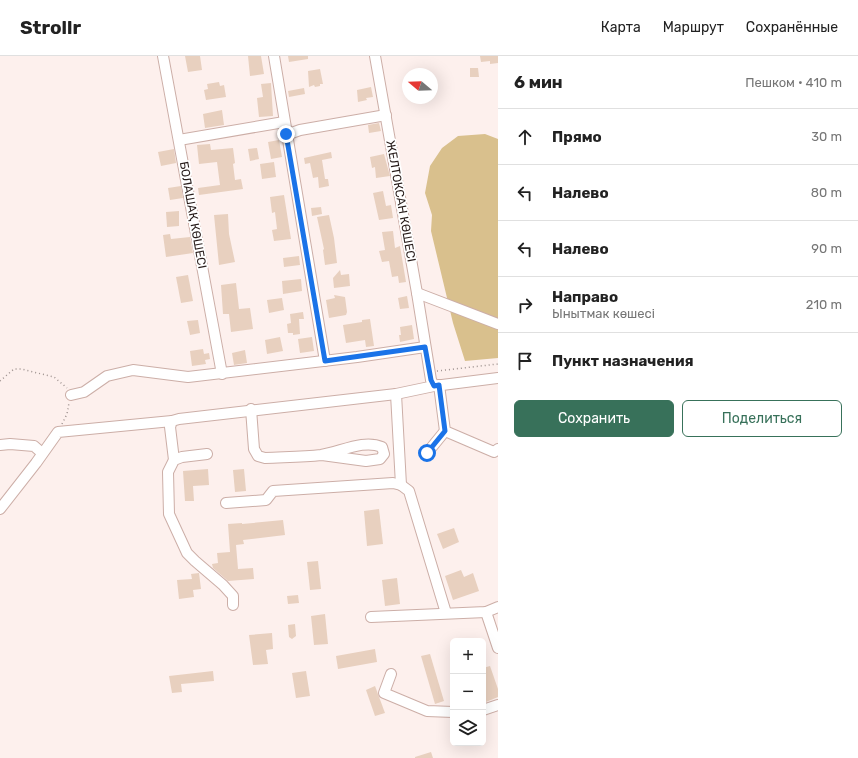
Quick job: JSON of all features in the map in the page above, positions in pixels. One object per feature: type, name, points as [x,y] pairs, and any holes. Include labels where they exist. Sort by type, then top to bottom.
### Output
[{"type":"street","name":"БОЛАШАҚ КӨШЕСІ","points":[[163,56],[222,374]]},
{"type":"street","points":[[274,56],[325,361]]},
{"type":"street","name":"ЖЕЛТОКСАН КӨШЕСІ","points":[[375,56],[431,380],[437,386],[445,431]]},
{"type":"street","points":[[286,134],[300,130],[386,115]]},
{"type":"street","points":[[179,140],[284,122]]},
{"type":"street","points":[[417,293],[498,324]]},
{"type":"street","points":[[70,395],[84,392],[107,376],[133,370],[188,377],[325,361],[425,347]]},
{"type":"street","points":[[0,509],[58,432],[172,421],[251,409],[396,394],[498,376]]},
{"type":"street","points":[[396,394],[401,485]]},
{"type":"street","points":[[251,409],[254,449],[258,456],[265,458],[322,455],[366,461],[380,459],[384,454],[382,447],[376,444],[358,446],[322,455]]},
{"type":"street","points":[[172,421],[170,427],[174,460],[168,472],[169,514],[187,552],[195,561],[224,585],[233,596],[234,605]]},
{"type":"street","points":[[427,453],[445,431],[494,452],[498,449]]},
{"type":"street","points":[[0,445],[10,444],[34,446],[42,453]]},
{"type":"street","points":[[174,460],[182,457],[207,454]]},
{"type":"street","points":[[226,503],[266,500],[273,492],[393,483],[401,485],[409,491],[446,613]]},
{"type":"street","points":[[372,616],[486,612],[498,607]]},
{"type":"street","points":[[486,612],[498,648]]},
{"type":"street","points":[[391,674],[384,693],[427,711],[450,712]]},
{"type":"street","points":[[486,709],[498,705]]},
{"type":"path","points":[[430,372],[498,364]]},
{"type":"path","points":[[0,381],[14,369],[54,378],[67,387],[70,395],[67,414],[58,432]]},
{"type":"shaded area","points":[[485,134],[498,139],[498,358],[465,361],[453,323],[431,231],[432,215],[425,193],[430,166],[442,148],[458,136]]},
{"type":"building","points":[[185,56],[200,56],[202,70],[188,72]]},
{"type":"building","points":[[248,56],[261,56],[264,74],[250,76]]},
{"type":"building","points":[[288,56],[308,56],[308,59],[289,62]]},
{"type":"building","points":[[480,56],[498,56],[498,63],[490,64],[490,61],[481,62]]},
{"type":"building","points":[[470,68],[478,68],[479,77],[470,77]]},
{"type":"building","points":[[320,69],[323,84],[320,84],[320,86],[315,87],[314,85],[309,87],[308,71]]},
{"type":"building","points":[[219,82],[220,86],[224,85],[226,97],[206,100],[204,90],[208,89],[207,84]]},
{"type":"building","points":[[271,83],[273,116],[259,117],[257,98],[263,97],[261,84]]},
{"type":"building","points":[[371,87],[373,97],[366,98],[367,100],[358,102],[357,90]]},
{"type":"building","points":[[304,88],[305,94],[289,97],[288,91]]},
{"type":"building","points":[[222,110],[224,125],[205,128],[203,114]]},
{"type":"building","points":[[379,123],[381,131],[369,133],[368,125]]},
{"type":"building","points":[[279,140],[282,157],[271,159],[268,142]]},
{"type":"building","points":[[210,144],[211,150],[233,148],[235,180],[241,179],[243,189],[199,195],[198,188],[220,185],[217,162],[199,164],[197,145]]},
{"type":"building","points":[[257,148],[259,159],[250,161],[248,149]]},
{"type":"building","points":[[174,149],[176,163],[161,166],[158,152]]},
{"type":"building","points":[[331,152],[332,158],[322,160],[325,179],[328,179],[329,186],[319,188],[318,177],[313,178],[310,163],[305,164],[304,158]]},
{"type":"building","points":[[384,154],[390,176],[376,178],[375,167],[372,168],[370,157]]},
{"type":"building","points":[[274,162],[276,177],[262,179],[260,164]]},
{"type":"building","points":[[181,186],[183,198],[170,200],[168,188]]},
{"type":"building","points":[[383,191],[386,206],[391,205],[393,218],[379,220],[373,193]]},
{"type":"building","points":[[284,195],[291,239],[274,241],[272,230],[277,229],[275,212],[272,213],[270,197]]},
{"type":"building","points":[[321,207],[322,214],[312,216],[311,208]]},
{"type":"building","points":[[179,211],[179,226],[167,227],[166,212]]},
{"type":"building","points":[[228,214],[229,234],[235,262],[219,265],[214,215]]},
{"type":"building","points":[[329,215],[337,263],[325,265],[324,249],[317,217]]},
{"type":"building","points":[[393,231],[395,248],[400,246],[406,282],[399,283],[398,276],[392,277],[389,261],[382,262],[379,251],[385,250],[382,232]]},
{"type":"building","points":[[170,234],[171,239],[190,237],[193,253],[166,257],[163,235]]},
{"type":"building","points":[[299,256],[300,265],[284,267],[283,258]]},
{"type":"building","points":[[340,270],[341,275],[349,274],[350,286],[334,288],[333,278]]},
{"type":"building","points":[[188,275],[193,301],[181,303],[176,277]]},
{"type":"building","points":[[301,279],[302,291],[283,294],[282,281]]},
{"type":"building","points":[[236,283],[239,309],[250,308],[253,329],[231,332],[229,314],[223,314],[221,285]]},
{"type":"building","points":[[334,295],[345,297],[347,312],[346,315],[329,318],[326,300],[335,298]]},
{"type":"building","points":[[407,296],[409,308],[400,309],[398,298]]},
{"type":"building","points":[[282,298],[284,310],[269,313],[267,300]]},
{"type":"building","points":[[303,312],[304,319],[299,319],[300,334],[293,335],[293,333],[288,333],[287,324],[291,323],[290,314]]},
{"type":"building","points":[[370,319],[374,346],[366,347],[365,340],[346,343],[343,325]]},
{"type":"building","points":[[198,320],[200,333],[190,335],[187,321]]},
{"type":"building","points":[[412,325],[414,339],[400,342],[400,327]]},
{"type":"building","points":[[280,337],[283,351],[267,354],[265,340]]},
{"type":"building","points":[[312,337],[314,351],[300,353],[298,339]]},
{"type":"building","points":[[203,349],[204,354],[209,353],[210,359],[205,360],[206,364],[192,366],[190,351]]},
{"type":"building","points":[[245,350],[247,363],[234,365],[232,353]]},
{"type":"building","points":[[208,469],[209,485],[193,486],[194,501],[185,501],[183,471]]},
{"type":"building","points":[[244,469],[246,491],[235,492],[233,470]]},
{"type":"building","points":[[379,509],[383,544],[367,546],[364,511]]},
{"type":"building","points":[[283,520],[285,535],[243,540],[244,544],[236,545],[238,569],[253,568],[254,579],[228,581],[213,568],[212,564],[218,563],[217,553],[230,552],[228,524]]},
{"type":"building","points":[[454,528],[459,542],[443,549],[437,534]]},
{"type":"building","points":[[318,561],[321,589],[310,590],[307,562]]},
{"type":"building","points":[[461,570],[464,577],[473,573],[479,591],[453,600],[445,576]]},
{"type":"building","points":[[199,573],[201,589],[193,590],[194,597],[179,599],[177,580],[192,579],[191,574]]},
{"type":"building","points":[[397,578],[400,604],[385,606],[382,580]]},
{"type":"building","points":[[298,595],[299,603],[288,604],[287,596]]},
{"type":"building","points":[[325,614],[328,644],[314,645],[311,616]]},
{"type":"building","points":[[295,624],[296,636],[292,639],[289,637],[288,625]]},
{"type":"building","points":[[272,633],[273,649],[266,650],[268,664],[253,665],[249,635]]},
{"type":"building","points":[[375,649],[377,662],[338,669],[336,656]]},
{"type":"building","points":[[430,654],[444,701],[435,704],[421,656]]},
{"type":"building","points":[[490,666],[498,689],[498,697],[486,702],[486,674],[486,667]]},
{"type":"building","points":[[213,671],[214,681],[181,684],[182,692],[172,693],[169,676]]},
{"type":"building","points":[[306,671],[310,696],[296,698],[292,673]]},
{"type":"building","points":[[375,686],[385,713],[375,716],[366,690]]},
{"type":"building","points":[[431,752],[433,758],[415,758],[415,757]]},
{"type":"route","points":[[286,134],[325,361],[425,347],[432,383],[434,386],[439,385],[445,431],[427,453]]}]
